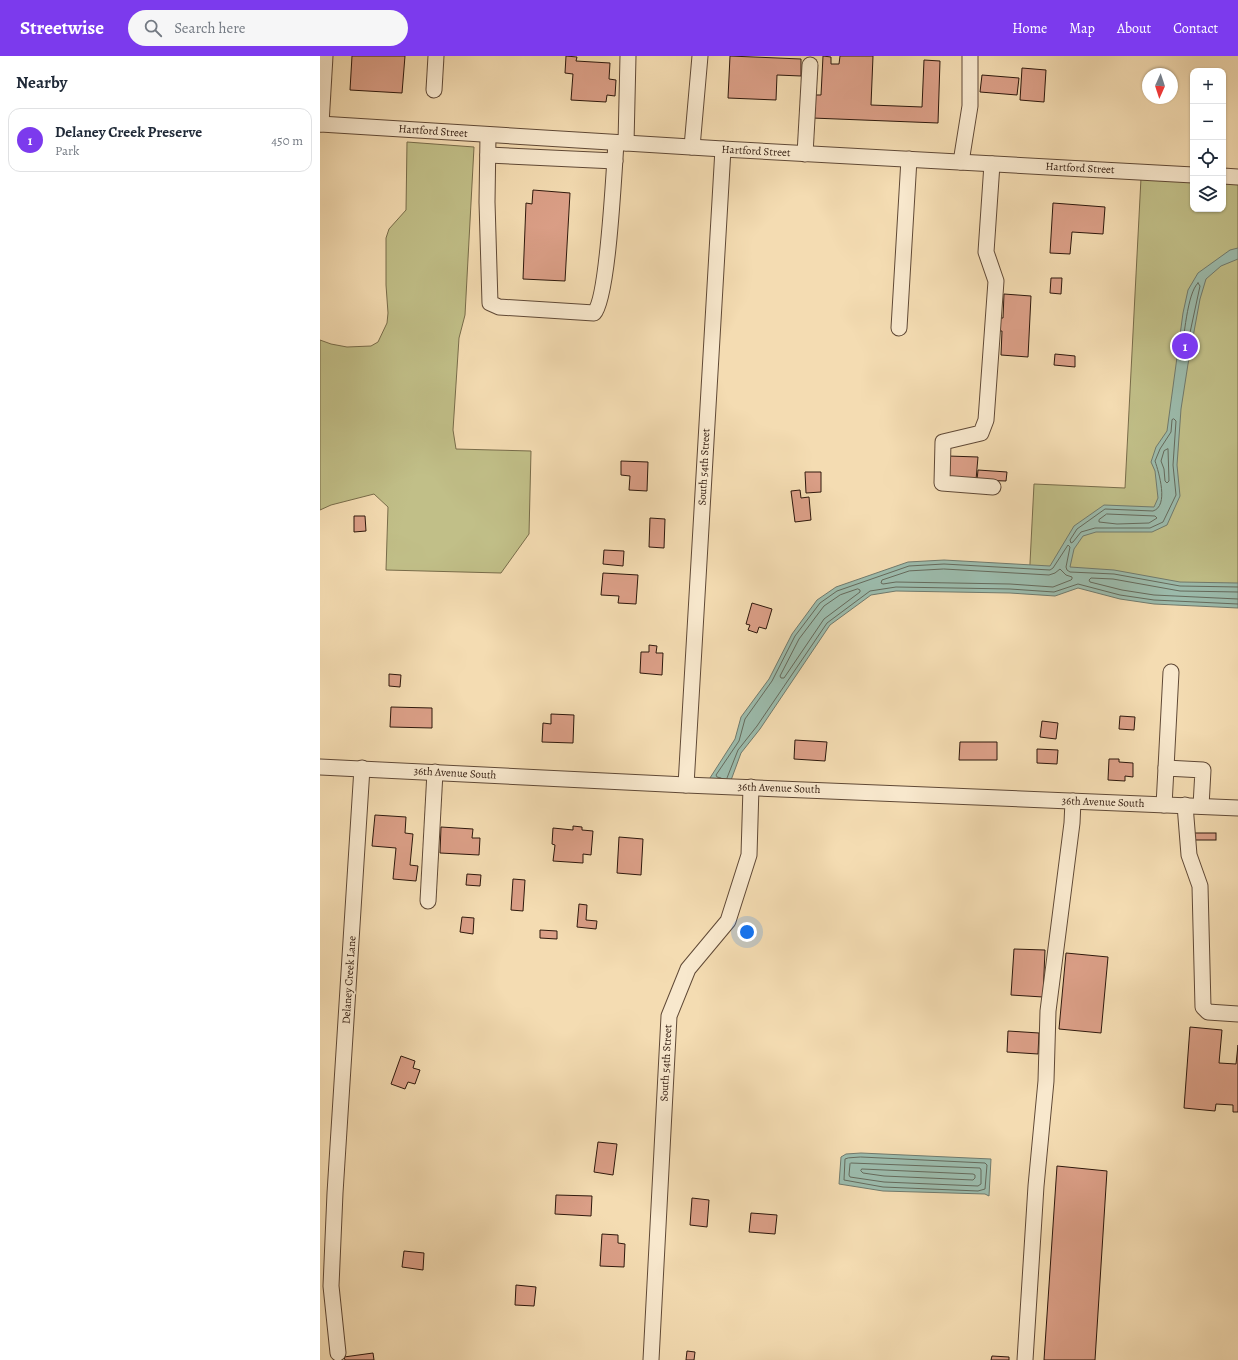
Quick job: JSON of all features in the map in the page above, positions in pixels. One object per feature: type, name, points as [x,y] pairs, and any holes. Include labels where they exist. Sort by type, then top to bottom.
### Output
[{"type":"street","points":[[321,124],[325,56]]},
{"type":"street","points":[[434,90],[436,56]]},
{"type":"street","points":[[488,135],[487,202],[490,303],[499,307],[594,313],[598,309],[604,280],[615,161],[621,143],[628,56]]},
{"type":"street","points":[[692,147],[700,56]]},
{"type":"street","points":[[961,162],[970,106],[970,56]]},
{"type":"street","points":[[805,154],[810,65]]},
{"type":"street","name":"Hartford Street","points":[[321,124],[805,154],[1190,175]]},
{"type":"street","name":"South 54th Street","points":[[686,785],[723,149]]},
{"type":"street","points":[[488,155],[615,161]]},
{"type":"street","points":[[899,328],[909,159]]},
{"type":"street","points":[[992,164],[986,252],[996,281],[986,420],[981,433],[943,442],[942,483],[993,487]]},
{"type":"street","points":[[1226,176],[1238,177]]},
{"type":"street","points":[[1164,805],[1171,672]]},
{"type":"street","name":"36th Avenue South","points":[[320,767],[686,785],[1238,808]]},
{"type":"street","name":"Delaney Creek Lane","points":[[338,1353],[331,1286],[335,1193],[362,768]]},
{"type":"street","points":[[1166,768],[1203,770],[1202,806]]},
{"type":"street","points":[[428,902],[435,772]]},
{"type":"street","name":"South 54th Street","points":[[651,1360],[669,1016],[688,969],[728,921],[749,855],[751,787]]},
{"type":"street","points":[[1026,1360],[1036,1186],[1046,1081],[1048,1011],[1072,823],[1073,801]]},
{"type":"street","points":[[1184,806],[1189,855],[1200,886],[1203,1007],[1208,1012],[1238,1014]]},
{"type":"shaded area","points":[[407,142],[474,147],[465,315],[459,338],[453,430],[456,449],[531,451],[529,534],[501,573],[386,570],[388,507],[374,494],[331,505],[320,510],[320,340],[347,347],[371,346],[378,342],[387,323],[386,238],[389,229],[406,210]]},
{"type":"shaded area","points":[[1141,178],[1190,181],[1190,212],[1226,212],[1226,183],[1238,184],[1238,595],[1029,583],[1034,484],[1125,488]]},
{"type":"water","points":[[1238,248],[1238,259],[1221,266],[1206,279],[1200,299],[1181,409],[1177,465],[1180,496],[1167,525],[1152,532],[1096,532],[1083,536],[1074,549],[1070,567],[1114,570],[1180,582],[1238,583],[1238,608],[1154,604],[1120,599],[1078,588],[1055,596],[1010,593],[896,591],[871,595],[830,625],[760,729],[741,753],[730,783],[708,781],[735,739],[741,717],[769,679],[792,634],[817,600],[836,587],[908,562],[944,560],[1050,566],[1074,526],[1104,505],[1154,507],[1158,498],[1155,471],[1151,462],[1156,447],[1167,431],[1183,313],[1188,290],[1198,273],[1230,250]]},
{"type":"water","points":[[861,1153],[991,1159],[989,1196],[985,1194],[883,1191],[839,1184],[841,1157],[846,1154]]},
{"type":"building","points":[[352,56],[405,56],[402,93],[350,90]]},
{"type":"building","points":[[566,56],[577,57],[576,61],[610,63],[609,79],[616,80],[615,96],[607,95],[606,102],[571,100],[573,74],[565,73]]},
{"type":"building","points":[[730,56],[801,59],[801,76],[777,75],[776,100],[728,98]]},
{"type":"building","points":[[823,56],[831,57],[831,64],[839,64],[840,56],[873,56],[871,105],[922,107],[924,60],[940,61],[938,123],[812,118],[813,95],[821,95]]},
{"type":"building","points":[[1022,68],[1046,70],[1044,102],[1020,100]]},
{"type":"building","points":[[982,75],[1019,78],[1017,95],[980,92]]},
{"type":"building","points":[[533,190],[570,193],[565,281],[523,279],[526,203],[532,204]]},
{"type":"building","points":[[1053,203],[1105,207],[1103,234],[1072,232],[1070,254],[1050,253]]},
{"type":"building","points":[[1051,278],[1062,278],[1061,294],[1050,293]]},
{"type":"building","points":[[1004,294],[1031,296],[1028,357],[1001,355],[1002,331],[998,331],[999,318],[1003,318]]},
{"type":"building","points":[[1055,354],[1075,356],[1075,367],[1054,365]]},
{"type":"building","points":[[948,456],[978,457],[976,480],[947,478]]},
{"type":"building","points":[[621,461],[648,462],[647,491],[629,490],[630,476],[621,475]]},
{"type":"building","points":[[978,470],[1007,472],[1006,481],[977,480]]},
{"type":"building","points":[[805,472],[821,472],[821,492],[806,493]]},
{"type":"building","points":[[800,490],[801,498],[809,497],[811,520],[795,522],[791,491]]},
{"type":"building","points":[[354,516],[365,516],[366,531],[354,532]]},
{"type":"building","points":[[650,518],[665,519],[664,548],[649,547]]},
{"type":"building","points":[[604,550],[624,551],[623,566],[603,564]]},
{"type":"building","points":[[603,573],[638,575],[636,604],[618,603],[619,596],[601,595]]},
{"type":"building","points":[[752,603],[772,609],[766,629],[759,627],[757,633],[748,630],[750,625],[746,624]]},
{"type":"building","points":[[649,645],[657,646],[656,653],[663,653],[662,675],[640,673],[641,652],[649,652]]},
{"type":"building","points":[[389,674],[401,675],[400,687],[389,686]]},
{"type":"building","points":[[391,707],[432,708],[432,728],[390,727]]},
{"type":"building","points":[[551,714],[574,715],[573,743],[542,742],[543,723],[551,724]]},
{"type":"building","points":[[1120,716],[1135,717],[1134,730],[1119,729]]},
{"type":"building","points":[[1042,721],[1058,723],[1056,739],[1040,737]]},
{"type":"building","points":[[795,740],[827,742],[825,761],[794,759]]},
{"type":"building","points":[[960,742],[997,742],[997,760],[959,760]]},
{"type":"building","points":[[1037,749],[1058,750],[1057,764],[1037,763]]},
{"type":"building","points":[[1109,759],[1119,759],[1119,762],[1133,763],[1133,777],[1125,776],[1125,781],[1108,780]]},
{"type":"building","points":[[375,815],[406,817],[405,833],[413,834],[410,865],[418,866],[416,881],[393,879],[396,848],[372,846]]},
{"type":"building","points":[[573,826],[582,827],[582,830],[593,831],[591,855],[583,854],[583,863],[553,861],[555,845],[552,844],[553,828],[573,830]]},
{"type":"building","points":[[441,827],[473,829],[472,838],[480,838],[479,855],[440,853]]},
{"type":"building","points":[[1190,833],[1216,833],[1216,840],[1190,840]]},
{"type":"building","points":[[619,837],[643,839],[641,875],[617,873]]},
{"type":"building","points":[[467,874],[481,875],[480,886],[466,885]]},
{"type":"building","points":[[513,879],[525,880],[523,911],[511,910]]},
{"type":"building","points":[[579,904],[587,905],[586,920],[597,921],[596,929],[577,927]]},
{"type":"building","points":[[462,917],[474,918],[473,934],[460,932]]},
{"type":"building","points":[[540,930],[557,931],[557,939],[540,938]]},
{"type":"building","points":[[1014,949],[1045,950],[1043,997],[1011,995]]},
{"type":"building","points":[[1066,953],[1108,957],[1101,1033],[1059,1029]]},
{"type":"building","points":[[1190,1027],[1222,1030],[1219,1063],[1236,1064],[1238,1045],[1238,1112],[1233,1112],[1233,1105],[1216,1104],[1215,1111],[1184,1108]]},
{"type":"building","points":[[1008,1031],[1039,1033],[1038,1054],[1007,1052]]},
{"type":"building","points":[[401,1056],[415,1061],[413,1068],[420,1070],[415,1084],[408,1082],[405,1089],[391,1084]]},
{"type":"building","points":[[598,1142],[617,1144],[613,1175],[594,1172]]},
{"type":"building","points":[[1057,1166],[1107,1171],[1095,1360],[1044,1360]]},
{"type":"building","points":[[556,1195],[592,1196],[591,1216],[555,1214]]},
{"type":"building","points":[[692,1198],[709,1200],[707,1227],[690,1225]]},
{"type":"building","points":[[751,1213],[777,1215],[775,1234],[749,1232]]},
{"type":"building","points":[[602,1234],[618,1235],[618,1243],[625,1244],[624,1267],[600,1266]]},
{"type":"building","points":[[404,1251],[424,1253],[423,1270],[402,1267]]},
{"type":"building","points":[[516,1285],[536,1287],[534,1306],[515,1305]]},
{"type":"building","points":[[687,1351],[695,1352],[694,1360],[686,1360]]},
{"type":"building","points":[[373,1353],[374,1360],[345,1360],[344,1357]]},
{"type":"building","points":[[992,1356],[1009,1357],[1009,1360],[991,1360]]},
{"type":"place","name":"Delaney Creek Preserve","points":[[1185,346]]}]
